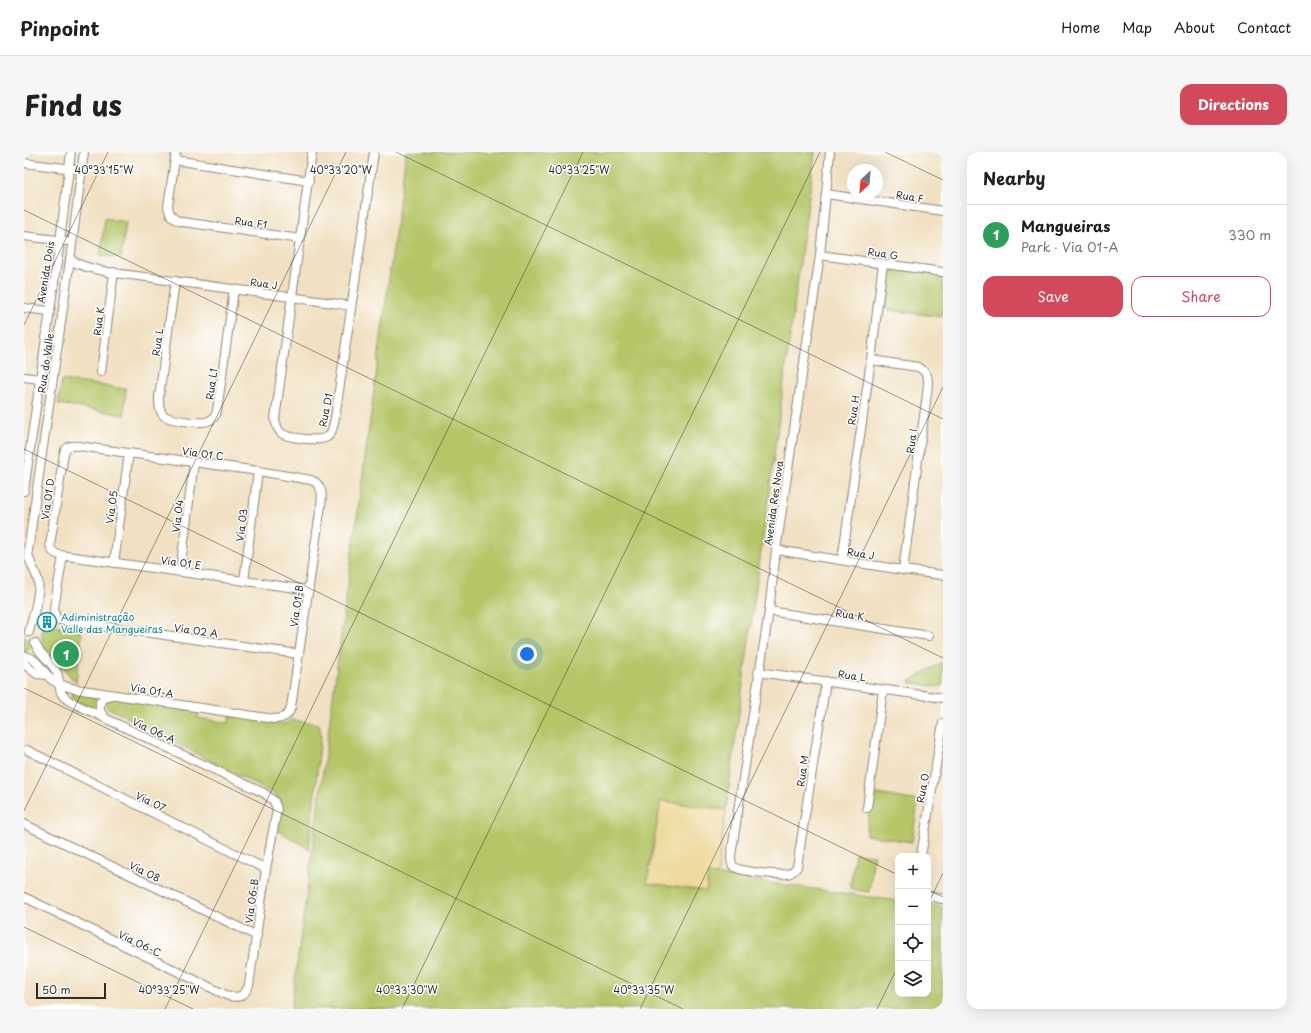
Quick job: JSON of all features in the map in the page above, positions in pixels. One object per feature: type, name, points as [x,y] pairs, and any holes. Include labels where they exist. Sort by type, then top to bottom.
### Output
[{"type":"street","name":"Avenida Dois","points":[[24,491],[27,450],[60,241],[71,152]]},
{"type":"street","name":"Rua do Valle","points":[[26,632],[36,600],[38,584],[38,580],[29,559],[28,551],[84,152]]},
{"type":"street","name":"Rua D1","points":[[312,152],[275,419],[277,427],[281,433],[289,436],[316,439],[324,438],[331,433],[335,418],[374,152]]},
{"type":"street","name":"Avenida Res Nova","points":[[799,863],[793,871],[788,874],[767,873],[735,867],[732,863],[731,856],[758,672],[769,611],[776,550],[820,255],[830,152]]},
{"type":"street","points":[[176,156],[309,181]]},
{"type":"street","name":"Rua F1","points":[[176,156],[168,206],[169,213],[178,220],[301,239]]},
{"type":"street","points":[[24,163],[81,170]]},
{"type":"street","name":"Rua F","points":[[826,194],[943,211]]},
{"type":"street","points":[[24,236],[72,242]]},
{"type":"street","name":"Rua G","points":[[820,255],[943,272]]},
{"type":"street","name":"Rua J","points":[[70,260],[82,266],[114,272],[352,306]]},
{"type":"street","name":"Rua H","points":[[842,560],[871,360],[883,263]]},
{"type":"street","name":"Rua K","points":[[101,372],[114,272]]},
{"type":"street","name":"Rua L","points":[[160,406],[175,281]]},
{"type":"street","name":"Rua L1","points":[[160,406],[162,415],[168,418],[200,422],[210,421],[213,418],[217,411],[234,290]]},
{"type":"street","points":[[24,308],[49,311]]},
{"type":"street","name":"Rua I","points":[[871,360],[918,367],[924,371],[928,377],[903,570]]},
{"type":"street","points":[[24,377],[39,379]]},
{"type":"street","name":"Via 01 C","points":[[66,448],[70,446],[78,446],[258,471],[314,481],[318,483],[321,488],[321,502]]},
{"type":"street","name":"Via 01 D","points":[[52,552],[50,545],[62,462],[66,448]]},
{"type":"street","name":"Via 05","points":[[114,563],[129,453]]},
{"type":"street","name":"Via 04","points":[[180,572],[194,462]]},
{"type":"street","name":"Via 03","points":[[244,582],[258,471]]},
{"type":"street","name":"Via 01-B","points":[[290,712],[321,502]]},
{"type":"street","name":"Rua J","points":[[776,550],[943,575]]},
{"type":"street","name":"Via 01 E","points":[[52,552],[63,556],[308,590]]},
{"type":"street","name":"Via 02 A","points":[[63,556],[54,614],[56,618],[66,622],[299,654]]},
{"type":"street","name":"Rua K","points":[[769,611],[928,636]]},
{"type":"street","points":[[26,632],[32,635],[38,649],[53,666],[58,674],[58,683]]},
{"type":"street","points":[[24,659],[32,651],[35,643]]},
{"type":"street","name":"Via 06-A","points":[[24,659],[32,658],[52,680],[58,683],[65,698],[264,793],[276,803],[276,815]]},
{"type":"street","name":"Rua L","points":[[758,672],[943,698]]},
{"type":"street","name":"Rua M","points":[[799,863],[826,681]]},
{"type":"street","name":"Via 01-A","points":[[58,683],[71,688],[274,719],[283,718],[290,712]]},
{"type":"street","points":[[867,808],[883,690]]},
{"type":"street","points":[[106,718],[100,711],[100,702],[105,697],[113,694]]},
{"type":"street","name":"Rua O","points":[[921,853],[943,723]]},
{"type":"street","name":"Via 07","points":[[27,750],[266,869]]},
{"type":"street","name":"Via 06-B","points":[[248,990],[266,869],[276,815]]},
{"type":"street","name":"Via 08","points":[[24,824],[257,936]]},
{"type":"street","name":"Via 06-C","points":[[24,897],[226,995],[236,998],[248,990]]},
{"type":"street","points":[[931,897],[943,899]]},
{"type":"green space","points":[[406,152],[815,152],[726,810],[661,801],[647,882],[706,891],[708,874],[895,901],[895,997],[931,997],[931,905],[943,907],[943,1009],[291,1009]]},
{"type":"green space","points":[[105,218],[126,222],[121,258],[100,255]]},
{"type":"green space","points":[[888,267],[943,274],[943,317],[881,309],[886,271]]},
{"type":"green space","points":[[62,380],[126,389],[124,415],[58,404]]},
{"type":"green space","points":[[42,623],[82,632],[76,683],[42,643]]},
{"type":"green space","points":[[24,636],[32,643],[30,649],[24,652]]},
{"type":"green space","points":[[943,662],[943,685],[937,687],[908,682]]},
{"type":"green space","points":[[75,693],[97,697],[94,703],[95,710],[71,698],[72,694]]},
{"type":"green space","points":[[113,697],[199,710],[198,718],[229,723],[230,715],[284,724],[292,720],[319,724],[321,735],[309,849],[276,829],[281,803],[276,795],[107,707],[105,702],[107,699]]},
{"type":"green space","points":[[872,793],[918,801],[912,842],[866,835],[870,808],[874,801]]},
{"type":"green space","points":[[855,853],[874,855],[869,892],[850,889]]},
{"type":"sand","points":[[661,801],[726,810],[717,875],[708,874],[706,891],[647,883]]},
{"type":"place","name":"Adiministração Valle das Mangueiras","points":[[47,622]]},
{"type":"place","name":"Mangueiras","points":[[66,654]]}]
